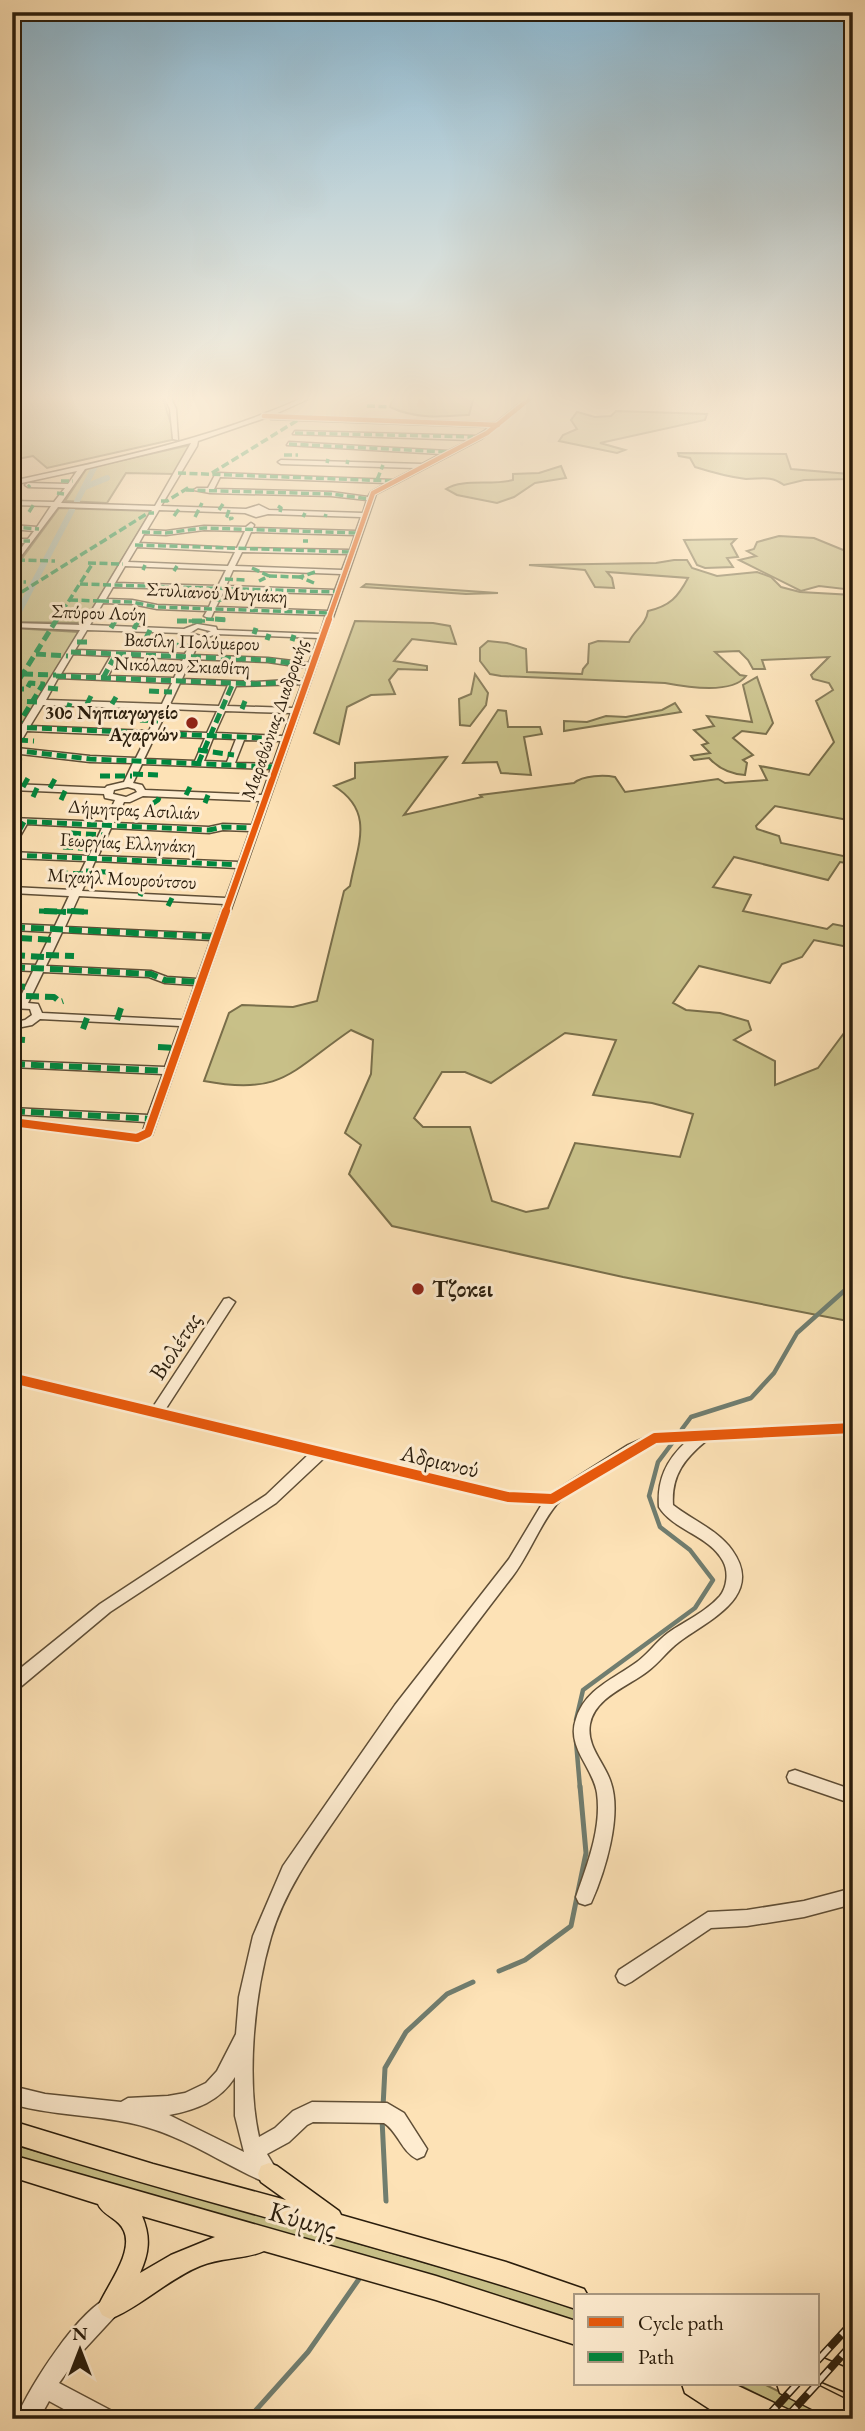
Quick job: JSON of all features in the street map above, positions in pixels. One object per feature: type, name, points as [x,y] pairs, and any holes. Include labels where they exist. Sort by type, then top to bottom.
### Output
[{"type":"main road","name":"Κύμης","points":[[12,2132],[337,2224],[574,2296]]},
{"type":"main road","name":"Κύμης","points":[[12,2166],[442,2289],[574,2332]]},
{"type":"main road","points":[[269,2174],[337,2224]]},
{"type":"main road","points":[[82,2188],[123,2209],[130,2218],[137,2239],[135,2261],[110,2307]]},
{"type":"main road","points":[[110,2307],[208,2249],[232,2242],[277,2243]]},
{"type":"main road","points":[[820,2369],[853,2383]]},
{"type":"main road","points":[[697,2386],[748,2419]]},
{"type":"main road","points":[[712,2386],[780,2419]]},
{"type":"main road","points":[[793,2386],[853,2416]]},
{"type":"street","points":[[14,562],[54,509]]},
{"type":"street","points":[[156,509],[12,750],[90,759],[276,767]]},
{"type":"street","points":[[200,509],[365,515]]},
{"type":"street","name":"Μαραθώνιας Διαδρομής","points":[[12,1122],[137,1138],[146,1135],[367,509]]},
{"type":"street","points":[[203,626],[257,511]]},
{"type":"street","points":[[12,527],[39,529]]},
{"type":"street","points":[[142,532],[166,533],[204,528],[359,533]]},
{"type":"street","points":[[299,550],[307,531]]},
{"type":"street","points":[[12,541],[30,541]]},
{"type":"street","points":[[135,545],[352,552]]},
{"type":"street","points":[[124,564],[345,572]]},
{"type":"street","points":[[111,585],[338,592]]},
{"type":"street","name":"Στυλιανού Μυγιάκη","points":[[102,601],[132,602],[157,607],[330,613]]},
{"type":"street","name":"Σπύρου Λούη","points":[[12,625],[185,631]]},
{"type":"street","points":[[215,632],[203,626],[185,631],[187,635],[197,638],[215,632],[322,636]]},
{"type":"street","points":[[128,784],[197,638]]},
{"type":"street","name":"Βασίλη Πολύμερου","points":[[71,652],[268,660],[312,666]]},
{"type":"street","points":[[103,678],[116,654]]},
{"type":"street","name":"Νικόλαου Σκιαθίτη","points":[[56,676],[233,683],[306,681]]},
{"type":"street","points":[[198,764],[233,683]]},
{"type":"street","points":[[40,702],[296,711]]},
{"type":"street","points":[[25,728],[286,739]]},
{"type":"street","points":[[230,765],[241,737]]},
{"type":"street","points":[[12,787],[107,791],[113,786],[128,784],[139,787],[142,793]]},
{"type":"street","points":[[107,791],[111,798],[120,800],[134,798],[142,793],[265,798]]},
{"type":"street","points":[[38,1016],[37,1009],[18,1004],[40,968],[120,800]]},
{"type":"street","name":"Δήμητρας Ασιλιάν","points":[[12,821],[209,830],[223,827],[255,828]]},
{"type":"street","points":[[12,843],[24,821]]},
{"type":"street","name":"Γεωργίας Ελληνάκη","points":[[12,855],[242,865]]},
{"type":"street","name":"Μιχαήλ Μουρούτσου","points":[[12,890],[229,901]]},
{"type":"street","points":[[12,927],[217,937]]},
{"type":"street","points":[[12,967],[151,974],[165,980],[201,982]]},
{"type":"street","points":[[12,1026],[28,1023],[38,1016],[187,1023]]},
{"type":"street","points":[[12,1064],[170,1071]]},
{"type":"street","points":[[12,1111],[153,1119]]},
{"type":"street","name":"Βιολέτας","points":[[156,1413],[229,1302]]},
{"type":"street","name":"Αδριανού","points":[[12,1378],[508,1497],[552,1499]]},
{"type":"street","points":[[269,2174],[253,2151],[245,2116],[245,2031],[248,1997],[262,1936],[289,1872],[401,1710],[514,1563],[552,1499],[644,1442],[670,1436],[755,1435],[853,1428]]},
{"type":"street","points":[[585,1897],[596,1863],[606,1802],[603,1783],[583,1746],[581,1725],[588,1709],[611,1686],[643,1666],[675,1636],[725,1602],[733,1582],[733,1566],[722,1549],[666,1507],[664,1496],[669,1470],[684,1450],[703,1435]]},
{"type":"street","points":[[12,1684],[105,1608],[271,1499],[322,1451]]},
{"type":"street","points":[[794,1777],[853,1797]]},
{"type":"street","points":[[625,1976],[708,1920],[795,1910],[853,1896]]},
{"type":"street","points":[[100,2109],[184,2105],[202,2098],[216,2088],[228,2073],[245,2031]]},
{"type":"street","points":[[12,2095],[33,2102],[145,2117],[178,2129],[247,2166],[269,2174]]},
{"type":"street","points":[[253,2151],[282,2135],[300,2118],[312,2112],[387,2113],[397,2120],[417,2149]]},
{"type":"street","points":[[27,2419],[44,2387],[77,2339],[110,2307]]},
{"type":"street","points":[[44,2387],[104,2419]]},
{"type":"shaded area","points":[[58,509],[151,511],[84,623],[12,622],[12,572]]},
{"type":"shaded area","points":[[779,536],[814,538],[853,554],[853,590],[819,586],[801,591],[739,560],[756,556],[747,551],[754,549],[757,542]]},
{"type":"shaded area","points":[[736,539],[731,544],[738,557],[727,558],[733,567],[705,568],[697,565],[684,540]]},
{"type":"shaded area","points":[[687,560],[692,568],[717,576],[757,572],[771,577],[781,587],[800,592],[853,595],[853,821],[775,806],[756,826],[757,829],[779,836],[781,843],[853,858],[853,864],[840,862],[828,880],[734,857],[713,887],[751,895],[743,911],[827,929],[833,924],[853,928],[853,948],[814,940],[802,957],[782,964],[770,983],[699,966],[673,1003],[686,1010],[720,1013],[748,1021],[751,1030],[734,1040],[775,1061],[775,1085],[818,1068],[853,1021],[853,1322],[623,1277],[392,1226],[349,1174],[361,1145],[345,1133],[371,1074],[373,1040],[351,1030],[299,1068],[269,1082],[231,1085],[204,1081],[229,1013],[242,1005],[293,1007],[317,1001],[344,891],[350,886],[359,844],[359,819],[355,807],[347,796],[334,786],[355,778],[355,763],[447,757],[404,815],[482,797],[480,795],[574,783],[594,776],[615,777],[625,792],[718,779],[725,783],[767,780],[760,766],[809,775],[834,742],[816,701],[833,690],[829,683],[813,679],[811,675],[829,657],[762,660],[765,669],[753,669],[739,651],[715,652],[740,675],[746,676],[739,682],[720,688],[501,676],[490,674],[480,661],[480,648],[488,641],[507,643],[526,649],[527,672],[582,674],[588,663],[589,644],[598,641],[629,642],[645,620],[648,611],[672,600],[688,578],[607,572],[612,578],[614,588],[595,587],[585,570],[529,565]],"holes":[[[565,1033],[616,1040],[593,1095],[652,1103],[693,1114],[680,1157],[575,1143],[548,1208],[526,1212],[492,1201],[470,1127],[423,1127],[414,1118],[442,1072],[465,1072],[491,1083]]]},
{"type":"shaded area","points":[[366,584],[498,593],[466,594],[362,587]]},
{"type":"shaded area","points":[[355,621],[433,623],[450,626],[456,644],[412,639],[394,661],[427,666],[427,670],[398,669],[389,680],[395,694],[371,695],[347,707],[339,744],[314,733]]},
{"type":"shaded area","points":[[12,628],[79,632],[12,742]]},
{"type":"shaded area","points":[[475,674],[488,693],[486,705],[470,726],[460,725],[459,699],[471,694]]},
{"type":"shaded area","points":[[757,677],[773,723],[766,734],[742,731],[733,738],[753,755],[743,760],[747,763],[745,775],[725,770],[709,758],[694,760],[691,756],[710,753],[702,745],[708,743],[694,730],[714,726],[707,716],[752,722],[743,685]]},
{"type":"shaded area","points":[[675,703],[681,712],[564,731],[564,721],[587,722],[606,716],[626,717],[662,710]]},
{"type":"shaded area","points":[[498,710],[506,711],[508,727],[540,727],[542,734],[524,737],[531,775],[501,773],[497,762],[463,763]]},
{"type":"shaded area","points":[[12,2144],[542,2296],[574,2307],[574,2321],[366,2256],[12,2155]]},
{"type":"shaded area","points":[[741,2386],[768,2386],[834,2419],[806,2419]]},
{"type":"waterway","points":[[12,619],[17,615],[72,510]]},
{"type":"waterway","points":[[842,1293],[853,1283]]},
{"type":"waterway","points":[[682,1429],[691,1417],[751,1398],[774,1373],[797,1333],[844,1291]]},
{"type":"waterway","points":[[576,1720],[583,1690],[695,1608],[713,1580],[690,1550],[660,1527],[649,1496],[658,1462],[673,1442]]},
{"type":"waterway","points":[[576,1741],[580,1788]]},
{"type":"waterway","points":[[499,1971],[525,1960],[571,1926],[586,1853],[580,1786]]},
{"type":"waterway","points":[[383,2107],[385,2068],[406,2032],[447,1994],[473,1982]]},
{"type":"waterway","points":[[382,2119],[386,2201]]},
{"type":"waterway","points":[[248,2419],[308,2352],[359,2279]]},
{"type":"railway","points":[[820,2358],[853,2322]]},
{"type":"railway","points":[[820,2380],[853,2343]]},
{"type":"railway","points":[[765,2419],[795,2386]]},
{"type":"railway","points":[[785,2419],[815,2386]]},
{"type":"marked path","points":[[174,516],[179,509]]},
{"type":"marked path","points":[[195,517],[199,509]]},
{"type":"marked path","points":[[229,510],[227,516],[232,518],[229,519]]},
{"type":"marked path","points":[[12,598],[148,513],[154,513]]},
{"type":"marked path","points":[[303,517],[305,513]]},
{"type":"marked path","points":[[12,527],[39,529]]},
{"type":"marked path","points":[[142,532],[166,533],[204,528],[359,533]]},
{"type":"marked path","points":[[12,541],[30,541]]},
{"type":"marked path","points":[[303,541],[308,541]]},
{"type":"marked path","points":[[135,545],[352,552]]},
{"type":"marked path","points":[[17,560],[55,561]]},
{"type":"marked path","points":[[88,563],[123,564]]},
{"type":"marked path","points":[[12,691],[93,563]]},
{"type":"marked path","points":[[143,570],[145,565]]},
{"type":"marked path","points":[[174,571],[177,566]]},
{"type":"marked path","points":[[252,568],[269,576],[259,581]]},
{"type":"marked path","points":[[314,583],[300,577],[318,571]]},
{"type":"marked path","points":[[269,576],[300,577]]},
{"type":"marked path","points":[[225,579],[246,580]]},
{"type":"marked path","points":[[12,582],[26,582]]},
{"type":"marked path","points":[[80,584],[338,592]]},
{"type":"marked path","points":[[70,600],[101,601]]},
{"type":"marked path","points":[[216,600],[231,600]]},
{"type":"marked path","points":[[101,601],[132,602],[157,607],[330,613]]},
{"type":"marked path","points":[[206,619],[227,620]]},
{"type":"marked path","points":[[111,628],[115,621]]},
{"type":"marked path","points":[[134,629],[138,621]]},
{"type":"marked path","points":[[177,621],[205,621]]},
{"type":"marked path","points":[[254,634],[256,628]]},
{"type":"marked path","points":[[146,638],[150,630]]},
{"type":"marked path","points":[[267,640],[269,634]]},
{"type":"marked path","points":[[292,641],[294,635]]},
{"type":"marked path","points":[[195,642],[224,641]]},
{"type":"marked path","points":[[77,642],[91,642]]},
{"type":"marked path","points":[[172,645],[194,646]]},
{"type":"marked path","points":[[71,652],[268,660],[312,666]]},
{"type":"marked path","points":[[36,654],[68,656]]},
{"type":"marked path","points":[[103,678],[116,654]]},
{"type":"marked path","points":[[23,674],[56,675]]},
{"type":"marked path","points":[[56,676],[256,684],[306,681]]},
{"type":"marked path","points":[[14,689],[27,689],[30,683],[43,684],[16,728]]},
{"type":"marked path","points":[[198,764],[233,683]]},
{"type":"marked path","points":[[48,688],[58,689]]},
{"type":"marked path","points":[[149,691],[172,692]]},
{"type":"marked path","points":[[87,704],[91,696]]},
{"type":"marked path","points":[[112,704],[116,697]]},
{"type":"marked path","points":[[12,701],[37,702]]},
{"type":"marked path","points":[[242,709],[245,701]]},
{"type":"marked path","points":[[68,709],[70,703]]},
{"type":"marked path","points":[[140,720],[158,721]]},
{"type":"marked path","points":[[12,727],[286,739]]},
{"type":"marked path","points":[[18,740],[34,741]]},
{"type":"marked path","points":[[12,750],[90,759],[276,767]]},
{"type":"marked path","points":[[198,750],[234,755]]},
{"type":"marked path","points":[[12,760],[22,761]]},
{"type":"marked path","points":[[133,774],[158,775]]},
{"type":"marked path","points":[[100,776],[132,776]]},
{"type":"marked path","points":[[23,787],[28,778]]},
{"type":"marked path","points":[[50,788],[55,779]]},
{"type":"marked path","points":[[186,795],[190,787]]},
{"type":"marked path","points":[[33,797],[37,788]]},
{"type":"marked path","points":[[61,800],[66,789]]},
{"type":"marked path","points":[[152,804],[158,800],[161,793]]},
{"type":"marked path","points":[[205,803],[208,795]]},
{"type":"marked path","points":[[88,810],[115,811]]},
{"type":"marked path","points":[[12,821],[209,830],[223,827],[255,828]]},
{"type":"marked path","points":[[12,843],[24,822]]},
{"type":"marked path","points":[[71,833],[103,835]]},
{"type":"marked path","points":[[63,847],[97,849]]},
{"type":"marked path","points":[[12,855],[242,865]]},
{"type":"marked path","points":[[86,871],[106,872]]},
{"type":"marked path","points":[[58,873],[85,874]]},
{"type":"marked path","points":[[15,891],[19,881]]},
{"type":"marked path","points":[[140,896],[143,888]]},
{"type":"marked path","points":[[168,906],[172,898]]},
{"type":"marked path","points":[[39,911],[66,912]]},
{"type":"marked path","points":[[67,911],[88,912]]},
{"type":"marked path","points":[[12,927],[217,937]]},
{"type":"marked path","points":[[19,938],[53,940]]},
{"type":"marked path","points":[[12,955],[45,957]]},
{"type":"marked path","points":[[46,955],[74,956]]},
{"type":"marked path","points":[[12,967],[151,974],[165,980],[201,982]]},
{"type":"marked path","points":[[12,986],[31,987]]},
{"type":"marked path","points":[[26,996],[54,997],[60,1002],[63,1001]]},
{"type":"marked path","points":[[117,1020],[121,1008]]},
{"type":"marked path","points":[[83,1029],[87,1018]]},
{"type":"marked path","points":[[12,1039],[26,1040]]},
{"type":"marked path","points":[[158,1047],[178,1048]]},
{"type":"marked path","points":[[12,1064],[170,1071]]},
{"type":"marked path","points":[[12,1111],[153,1119]]},
{"type":"cycle path","points":[[12,1122],[137,1138],[148,1133],[367,509]]},
{"type":"cycle path","points":[[12,1378],[508,1497],[552,1499],[655,1438],[853,1428]]},
{"type":"place","name":"30ο Νηπιαγωγείο Αχαρνών","points":[[192,723]]},
{"type":"place","name":"Τζοκει","points":[[418,1289]]}]
